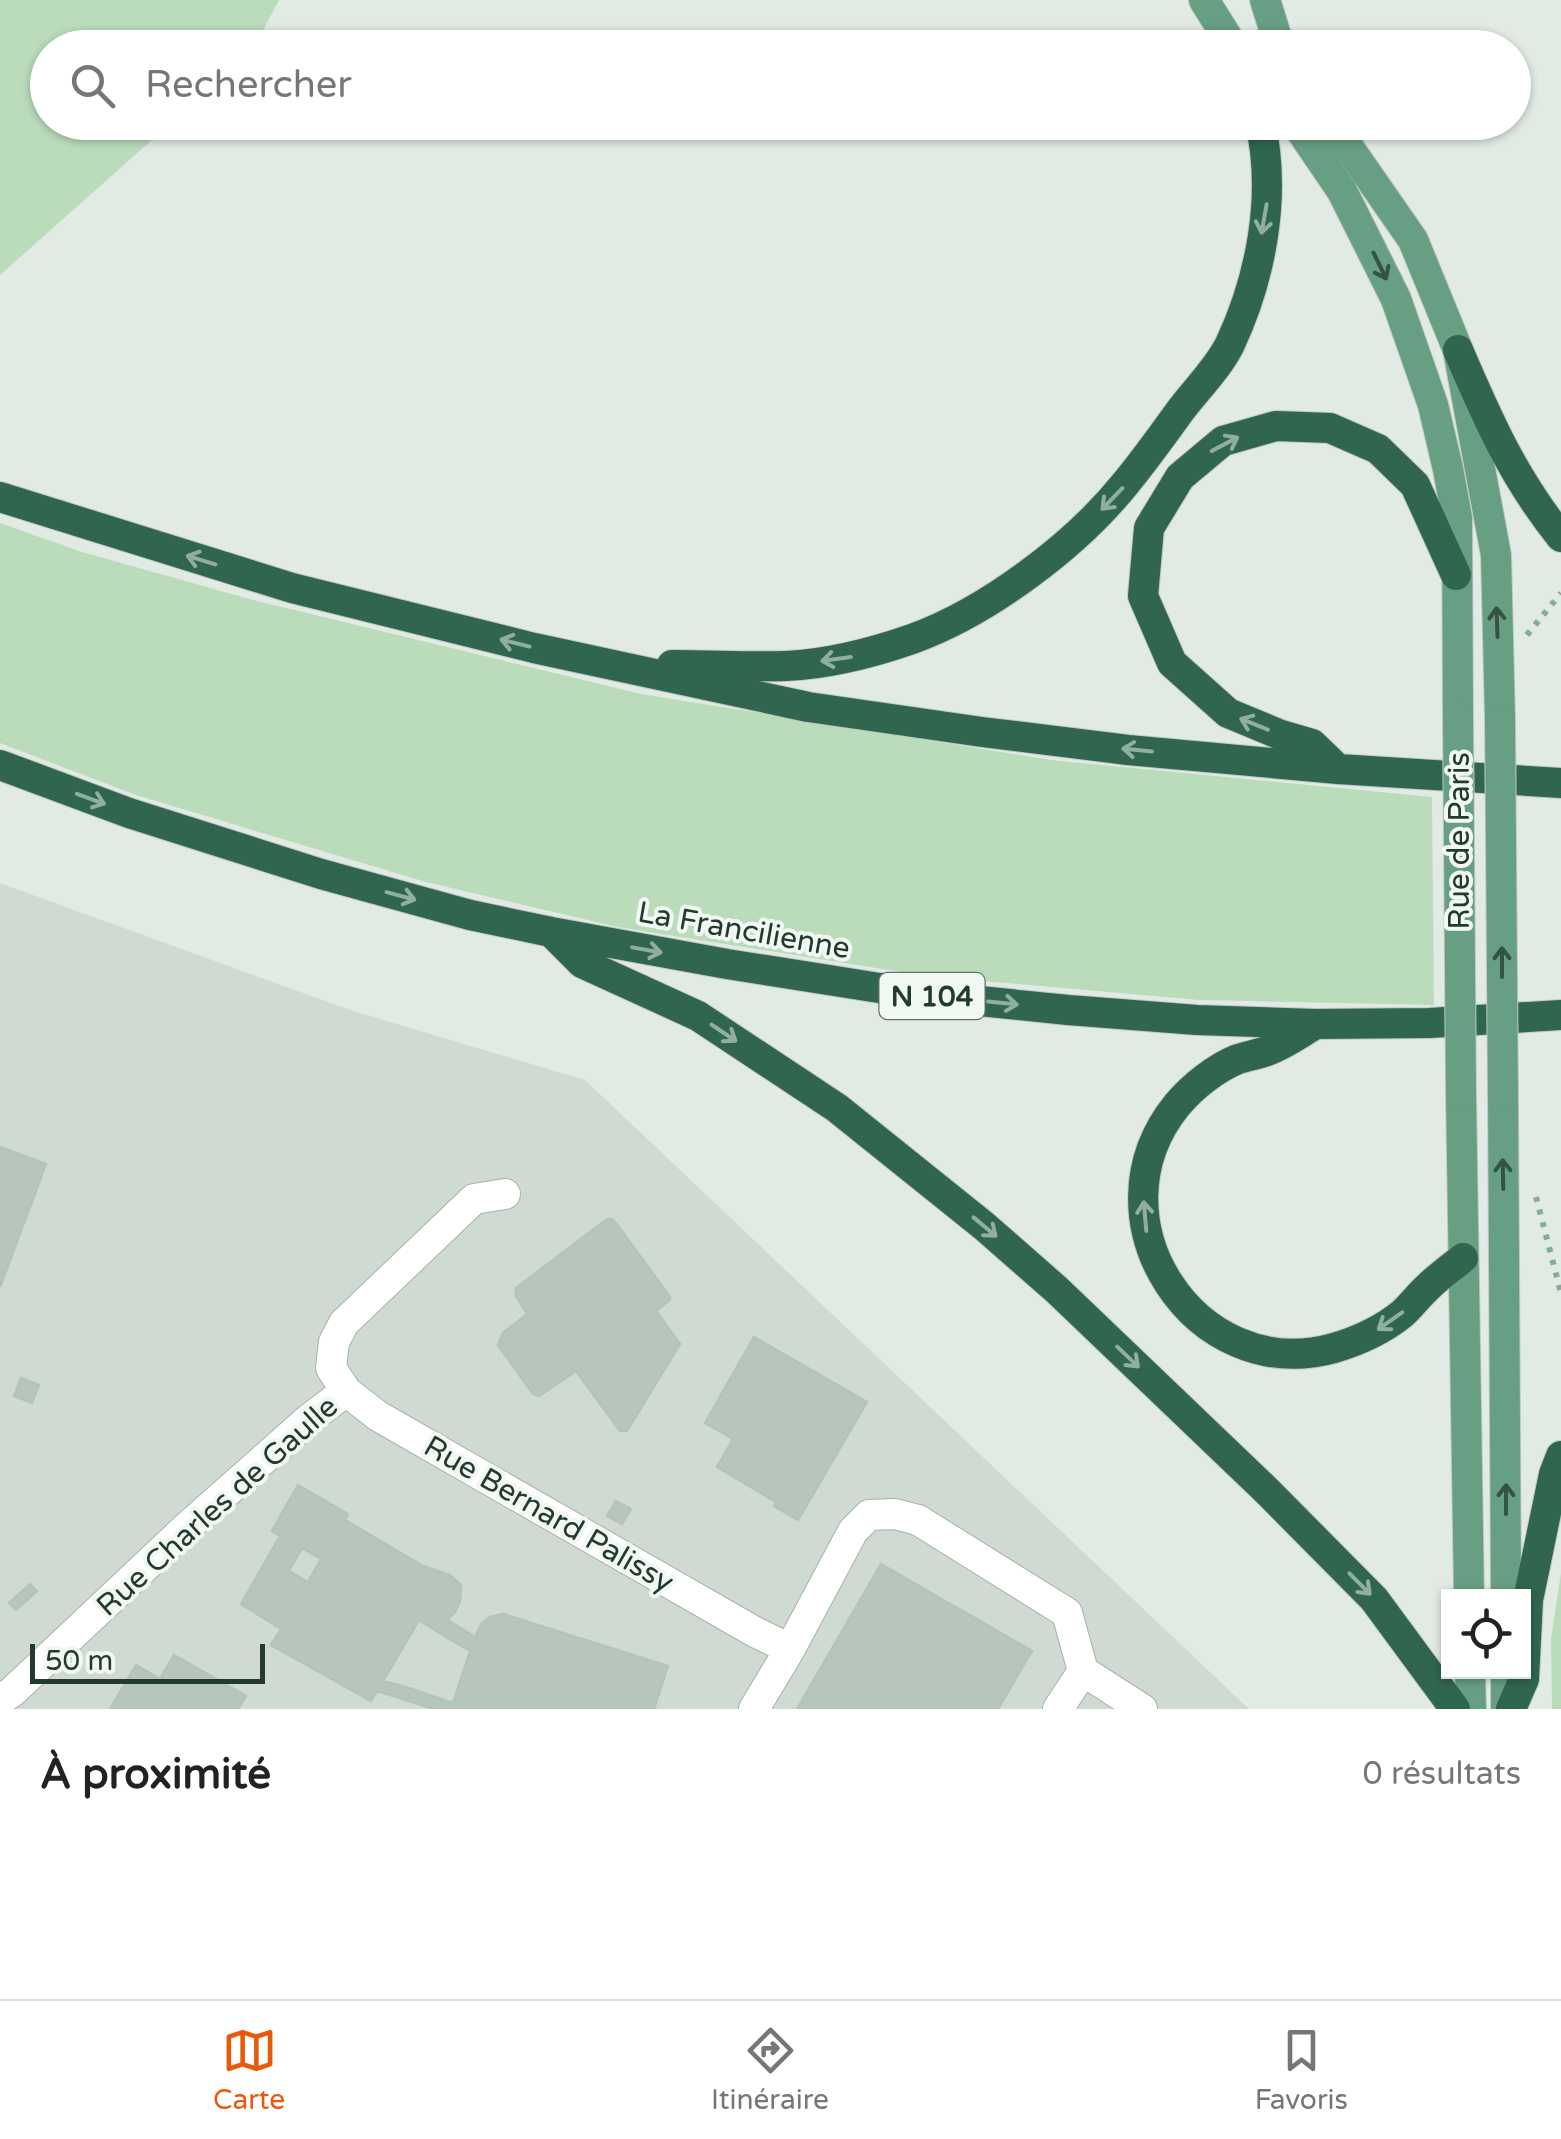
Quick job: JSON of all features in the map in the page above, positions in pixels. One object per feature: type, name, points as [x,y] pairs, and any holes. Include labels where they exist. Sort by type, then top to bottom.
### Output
[{"type":"highway","points":[[610,665],[789,666],[860,656],[915,638],[972,611],[1075,536],[1124,486],[1228,348],[1254,281],[1267,202],[1264,140]]},
{"type":"highway","points":[[1458,350],[1514,471],[1561,536]]},
{"type":"highway","points":[[1338,769],[1312,744],[1228,713],[1172,663],[1143,596],[1149,528],[1180,477],[1223,441],[1276,426],[1330,428],[1378,449],[1415,486],[1456,575]]},
{"type":"highway","points":[[0,498],[292,588],[610,665],[808,707],[1128,750],[1561,783]]},
{"type":"highway","name":"La Francilienne","points":[[0,765],[129,813],[322,874],[470,915],[727,964],[930,996],[1142,1016],[1316,1024],[1561,1016]]},
{"type":"highway","points":[[551,932],[582,963],[698,1016],[837,1108],[984,1226],[1057,1290],[1374,1599],[1455,1709]]},
{"type":"highway","points":[[1316,1024],[1270,1050],[1218,1070],[1178,1103],[1163,1126],[1152,1152],[1142,1207],[1147,1236],[1163,1274],[1192,1311],[1217,1330],[1245,1345],[1298,1354],[1370,1335],[1402,1314],[1463,1258]]},
{"type":"highway","points":[[1508,1709],[1524,1679],[1528,1600],[1561,1456]]},
{"type":"main road","points":[[1204,0],[1223,30]]},
{"type":"main road","points":[[1265,0],[1274,30]]},
{"type":"main road","name":"Rue de Paris","points":[[1307,140],[1342,191],[1396,299],[1432,405],[1457,518],[1469,1589]]},
{"type":"main road","name":"Rue de Paris","points":[[1344,140],[1413,240],[1458,350],[1496,555],[1506,1589]]},
{"type":"main road","points":[[1470,1679],[1471,1709]]},
{"type":"main road","points":[[1506,1679],[1508,1709]]},
{"type":"street","points":[[346,1392],[331,1368],[334,1342],[344,1323],[474,1199],[505,1194]]},
{"type":"street","name":"Rue Bernard Palissy","points":[[346,1392],[378,1416],[790,1649]]},
{"type":"street","name":"Rue Charles de Gaulle","points":[[0,1700],[186,1528],[315,1414],[346,1392]]},
{"type":"street","points":[[754,1709],[853,1531],[870,1515],[895,1514],[918,1520],[1067,1612],[1083,1670],[1142,1709]]},
{"type":"street","points":[[1058,1709],[1083,1670]]},
{"type":"shaded area","points":[[0,883],[350,1010],[585,1080],[1249,1709],[0,1709]]},
{"type":"green space","points":[[0,0],[279,0],[263,30],[30,30],[30,140],[152,140],[0,275]]},
{"type":"green space","points":[[0,523],[82,552],[253,600],[641,694],[1051,760],[1432,797],[1434,1005],[1199,1000],[927,976],[618,927],[426,882],[136,795],[0,743]]},
{"type":"green space","points":[[1561,1573],[1561,1709],[1552,1709],[1551,1639]]},
{"type":"building","points":[[0,1147],[46,1164],[0,1287]]},
{"type":"building","points":[[607,1219],[616,1223],[670,1297],[656,1311],[680,1344],[627,1431],[620,1431],[576,1371],[539,1396],[533,1394],[498,1345],[503,1333],[527,1314],[516,1296],[516,1288]]},
{"type":"building","points":[[754,1337],[867,1402],[798,1520],[774,1506],[776,1502],[717,1467],[733,1439],[705,1423]]},
{"type":"building","points":[[21,1378],[39,1385],[32,1403],[14,1396]]},
{"type":"building","points":[[298,1485],[348,1514],[345,1520],[423,1566],[450,1575],[461,1585],[460,1602],[447,1620],[451,1622],[443,1635],[419,1620],[383,1681],[412,1689],[406,1700],[377,1691],[371,1701],[271,1645],[281,1629],[241,1604],[280,1536],[272,1531]],"holes":[[[302,1548],[321,1559],[308,1582],[289,1571]]]},
{"type":"building","points":[[616,1501],[631,1509],[622,1524],[607,1516]]},
{"type":"building","points":[[881,1564],[938,1597],[935,1603],[971,1624],[975,1618],[1032,1651],[998,1709],[797,1709]]},
{"type":"building","points":[[30,1584],[37,1591],[16,1610],[9,1603]]},
{"type":"building","points":[[938,1597],[975,1618],[971,1624],[935,1603]]},
{"type":"building","points":[[503,1614],[668,1666],[654,1709],[434,1709],[406,1700],[412,1689],[453,1703],[470,1651],[443,1635],[451,1622],[475,1637],[482,1623]]},
{"type":"building","points":[[174,1655],[246,1696],[238,1709],[110,1709],[136,1665],[160,1679]]}]
